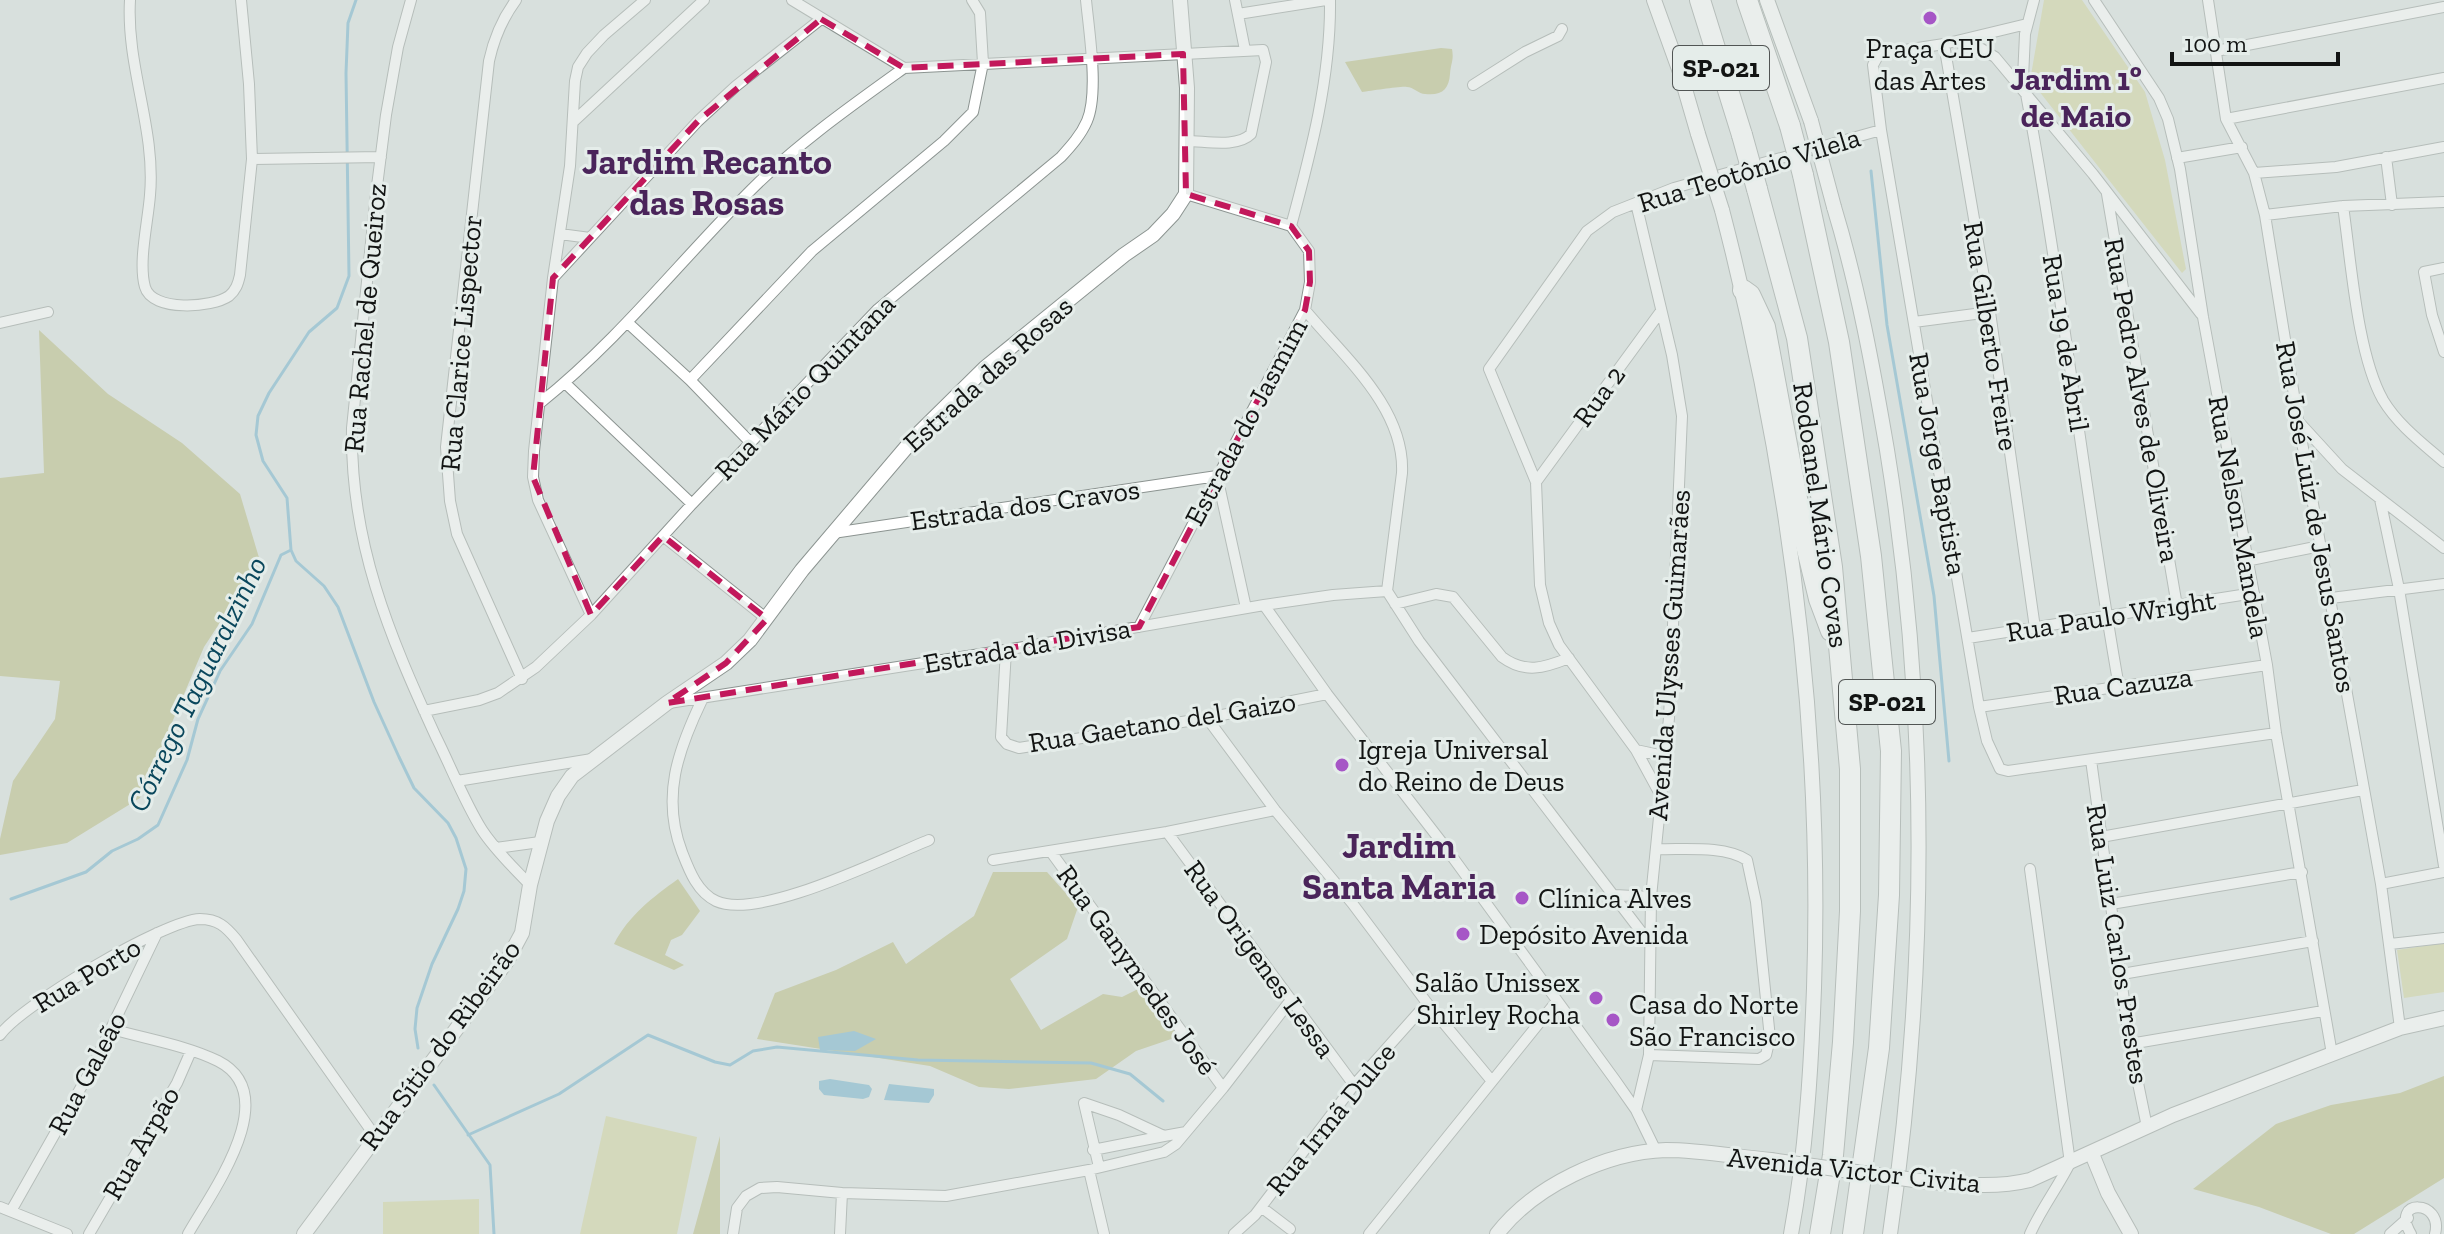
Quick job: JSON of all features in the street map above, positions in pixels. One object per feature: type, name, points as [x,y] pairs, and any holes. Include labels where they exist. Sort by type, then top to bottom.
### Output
[{"type":"highway","name":"Rodoanel Mário Covas","points":[[1700,0],[1742,135],[1797,338],[1832,567],[1841,657],[1850,769],[1850,911],[1833,1155],[1820,1234]]},
{"type":"highway","name":"Rodoanel Mário Covas","points":[[1747,0],[1790,126],[1839,342],[1871,556],[1891,751],[1889,895],[1879,1048],[1853,1234]]},
{"type":"highway","points":[[1743,290],[1750,295],[1765,327],[1805,541],[1819,599],[1841,657]]},
{"type":"main road","points":[[1180,0],[1187,88],[1186,194]]},
{"type":"main road","points":[[1654,0],[1680,72],[1743,290],[1765,392],[1787,520],[1802,651],[1812,784],[1816,917],[1811,1052],[1799,1191],[1791,1234]]},
{"type":"main road","points":[[1767,0],[1811,121],[1858,298],[1885,441],[1904,580],[1915,705],[1920,843],[1917,967],[1908,1094],[1890,1234]]},
{"type":"main road","name":"Estrada das Rosas","points":[[667,703],[726,663],[767,619],[802,570],[915,437],[985,368],[1153,235],[1173,214],[1186,194]]},
{"type":"main road","name":"Rua Sítio do Ribeirão","points":[[304,1234],[507,961],[522,933],[540,842],[558,796],[572,776],[667,703]]},
{"type":"main road","name":"Avenida Victor Civita","points":[[1497,1234],[1536,1198],[1569,1177],[1607,1162],[1656,1151],[1771,1160],[1921,1181],[2008,1185],[2030,1180],[2147,1127],[2332,1054],[2400,1028],[2444,1018]]},
{"type":"main road","points":[[2092,1154],[2108,1193],[2131,1234]]},
{"type":"street","points":[[130,0],[131,49],[151,150],[144,286],[148,294],[162,303],[187,306],[218,302],[237,287],[252,159],[241,0]]},
{"type":"street","name":"Rua Rachel de Queiroz","points":[[411,0],[398,47],[381,157],[352,428],[357,522],[374,585],[401,659],[457,781],[482,829],[530,885]]},
{"type":"street","name":"Rua Clarice Lispector","points":[[516,0],[494,38],[489,61],[446,447],[450,501],[457,534],[522,679]]},
{"type":"street","points":[[591,615],[538,500],[533,477],[578,67],[604,35],[645,0]]},
{"type":"street","points":[[574,121],[704,0]]},
{"type":"street","points":[[792,0],[904,68]]},
{"type":"street","points":[[690,380],[812,251],[964,125],[977,101],[983,63],[980,13],[972,0]]},
{"type":"street","name":"Rua Mário Quintana","points":[[424,711],[479,700],[522,679],[591,615],[878,309],[1061,157],[1080,135],[1091,104],[1086,0]]},
{"type":"street","points":[[1235,0],[1245,50]]},
{"type":"street","points":[[1186,194],[1291,226],[1318,119],[1330,34],[1328,0],[1238,14]]},
{"type":"street","name":"Rua 19 de Abril","points":[[2034,0],[2022,56],[2026,94],[2119,687]]},
{"type":"street","name":"Rua Nelson Mandela","points":[[2094,0],[2159,98],[2168,119],[2177,158],[2332,1054]]},
{"type":"street","points":[[2201,0],[2210,13]]},
{"type":"street","name":"Rua José Luiz de Jesus Santos","points":[[2208,0],[2226,119],[2254,173],[2265,215],[2298,420],[2381,884],[2400,1028]]},
{"type":"street","points":[[2216,51],[2444,7]]},
{"type":"street","points":[[553,278],[698,121],[736,86],[821,19]]},
{"type":"street","points":[[1949,43],[2027,24]]},
{"type":"street","points":[[1473,85],[1525,52],[1558,36],[1562,29]]},
{"type":"street","points":[[1949,43],[1975,45],[1995,57],[2203,317]]},
{"type":"street","name":"Rua Jorge Baptista","points":[[1949,43],[1879,54],[1873,65],[1881,130],[1979,707],[1987,741],[2000,769],[2008,771],[2091,760]]},
{"type":"street","name":"Rua Gilberto Freire","points":[[1949,43],[2035,628]]},
{"type":"street","points":[[540,403],[628,323],[781,161],[904,68],[1263,50],[1266,57],[1251,134],[1236,142],[1187,141]]},
{"type":"street","points":[[2226,119],[2444,78]]},
{"type":"street","name":"Rua Teotônio Vilela","points":[[1661,796],[1636,750],[1559,645],[1543,607],[1536,482],[1489,369],[1587,231],[1599,220],[1674,188],[1881,130]]},
{"type":"street","points":[[2177,158],[2242,147]]},
{"type":"street","points":[[2254,173],[2336,167],[2444,147]]},
{"type":"street","points":[[252,159],[381,157]]},
{"type":"street","points":[[2386,157],[2392,205]]},
{"type":"street","name":"Rua Pedro Alves de Oliveira","points":[[2107,194],[2177,606]]},
{"type":"street","points":[[2265,215],[2343,206],[2444,202]]},
{"type":"street","name":"Avenida Ulysses Guimarães","points":[[1636,203],[1672,355],[1682,416],[1669,718],[1651,897],[1649,1055],[1636,1110]]},
{"type":"street","points":[[2343,206],[2353,283],[2370,367],[2383,400],[2404,428],[2444,462]]},
{"type":"street","name":"Estrada do Jasmim","points":[[1139,627],[1305,310],[1310,282],[1309,251],[1291,226]]},
{"type":"street","points":[[560,234],[590,238]]},
{"type":"street","points":[[2442,345],[2424,272],[2444,268]]},
{"type":"street","points":[[1305,310],[1390,414],[1399,437],[1403,456],[1402,473],[1387,591],[1419,641],[1649,942]]},
{"type":"street","name":"Rua 2","points":[[1536,482],[1661,311]]},
{"type":"street","points":[[0,323],[48,312]]},
{"type":"street","points":[[1914,322],[1990,312]]},
{"type":"street","points":[[628,323],[690,380],[751,443]]},
{"type":"street","points":[[565,383],[692,504]]},
{"type":"street","points":[[2298,420],[2342,469],[2444,548]]},
{"type":"street","points":[[1217,476],[1246,608]]},
{"type":"street","name":"Estrada dos Cravos","points":[[833,533],[1217,476]]},
{"type":"street","points":[[2380,499],[2399,589],[2444,866]]},
{"type":"street","points":[[663,536],[767,619]]},
{"type":"street","points":[[2246,561],[2320,546]]},
{"type":"street","points":[[2331,598],[2444,584]]},
{"type":"street","name":"Estrada da Divisa","points":[[667,703],[702,700],[1264,605],[1387,591]]},
{"type":"street","points":[[1395,604],[1444,593],[1453,597],[1502,657],[1513,665],[1527,669],[1540,668],[1569,658]]},
{"type":"street","name":"Rua Paulo Wright","points":[[1968,638],[2254,593]]},
{"type":"street","points":[[1264,605],[1636,1110],[1656,1151]]},
{"type":"street","name":"Rua Gaetano del Gaizo","points":[[1006,650],[1001,737],[1007,744],[1019,748],[1207,718],[1327,694]]},
{"type":"street","name":"Rua Cazuza","points":[[1979,707],[2267,665]]},
{"type":"street","points":[[702,700],[683,740],[675,770],[672,800],[676,837],[692,879],[713,900],[733,907],[744,906],[800,892],[929,840]]},
{"type":"street","points":[[1207,718],[1275,810],[1352,902],[1427,1003],[1491,1080]]},
{"type":"street","points":[[2091,760],[2276,733]]},
{"type":"street","points":[[1636,750],[1664,756]]},
{"type":"street","points":[[457,781],[592,759]]},
{"type":"street","name":"Rua Luiz Carlos Prestes","points":[[2091,760],[2130,1044],[2147,1127]]},
{"type":"street","points":[[2101,837],[2363,790]]},
{"type":"street","points":[[993,860],[1167,832],[1275,810]]},
{"type":"street","name":"Rua Origenes Lessa","points":[[1167,832],[1354,1085]]},
{"type":"street","points":[[496,848],[540,842]]},
{"type":"street","points":[[1649,1055],[1759,1059],[1766,1055],[1770,1038],[1747,860],[1739,854],[1656,849]]},
{"type":"street","name":"Rua Ganymedes José","points":[[1051,852],[1223,1088]]},
{"type":"street","points":[[2030,869],[2070,1163],[2039,1213],[2030,1234]]},
{"type":"street","points":[[2111,904],[2302,872]]},
{"type":"street","points":[[2381,884],[2444,872]]},
{"type":"street","points":[[1615,895],[1651,897]]},
{"type":"street","name":"Rua Porto","points":[[0,1035],[22,1014],[122,950],[180,922],[212,920],[224,925],[236,939],[375,1136]]},
{"type":"street","name":"Rua Galeão","points":[[11,1211],[112,1029],[157,933]]},
{"type":"street","points":[[2390,944],[2444,938]]},
{"type":"street","points":[[2122,974],[2313,941]]},
{"type":"street","points":[[733,1234],[737,1208],[746,1196],[760,1188],[946,1196],[1164,1152],[1176,1144],[1223,1088],[1290,1001]]},
{"type":"street","points":[[1369,1234],[1556,1002]]},
{"type":"street","name":"Rua Irmã Dulce","points":[[1234,1234],[1261,1207],[1354,1085],[1427,1003]]},
{"type":"street","points":[[2130,1044],[2323,1011]]},
{"type":"street","points":[[112,1029],[191,1051],[218,1062],[236,1078],[243,1094],[246,1112],[243,1132],[188,1234]]},
{"type":"street","name":"Rua Arpão","points":[[89,1234],[177,1083],[191,1051]]},
{"type":"street","points":[[1104,1234],[1084,1103],[1164,1136]]},
{"type":"street","points":[[1093,1150],[1186,1132]]},
{"type":"street","points":[[840,1234],[842,1193]]},
{"type":"street","points":[[2390,1234],[2408,1218],[2413,1209],[2423,1206],[2440,1210],[2440,1225],[2435,1234]]},
{"type":"street","points":[[0,1207],[62,1233]]},
{"type":"street","points":[[1261,1207],[1290,1229]]},
{"type":"street","points":[[2408,1218],[2407,1227],[2411,1234]]},
{"type":"highlighted area","points":[[821,19],[904,68],[1183,54],[1186,194],[1291,226],[1309,251],[1310,282],[1305,310],[1139,627],[667,703],[726,663],[767,619],[663,536],[591,615],[533,477],[553,278],[698,121]]},
{"type":"green space","points":[[2044,0],[2082,0],[2145,92],[2165,160],[2186,269],[2182,273],[2035,86],[2031,75]]},
{"type":"green space","points":[[1452,49],[1453,59],[1448,84],[1436,94],[1423,94],[1403,87],[1362,92],[1345,62]]},
{"type":"green space","points":[[39,330],[108,394],[182,443],[240,494],[260,561],[204,647],[140,798],[67,843],[0,855],[0,839],[13,781],[55,719],[60,681],[0,676],[0,478],[44,473]]},
{"type":"green space","points":[[993,872],[1047,872],[1078,907],[1067,939],[1010,979],[1041,1030],[1103,994],[1122,997],[1140,988],[1180,1036],[1136,1051],[1096,1079],[1009,1089],[979,1087],[930,1066],[757,1039],[775,993],[836,970],[893,942],[906,964],[974,916]]},
{"type":"green space","points":[[678,879],[700,911],[682,935],[671,940],[665,955],[684,965],[674,970],[614,944],[634,916]]},
{"type":"green space","points":[[2444,943],[2444,992],[2404,998],[2397,950]]},
{"type":"green space","points":[[2444,1076],[2444,1178],[2354,1234],[2331,1234],[2259,1207],[2193,1189],[2276,1124],[2331,1105],[2400,1093]]},
{"type":"green space","points":[[606,1116],[697,1137],[677,1234],[580,1234]]},
{"type":"green space","points":[[720,1136],[720,1234],[693,1234]]},
{"type":"green space","points":[[479,1199],[479,1234],[383,1234],[383,1202]]},
{"type":"water","points":[[854,1031],[876,1039],[855,1051],[820,1050],[818,1037]]},
{"type":"water","points":[[830,1079],[869,1085],[872,1089],[869,1097],[863,1099],[824,1095],[819,1089],[819,1081]]},
{"type":"water","points":[[889,1084],[934,1089],[934,1095],[929,1103],[884,1100]]},
{"type":"waterway","points":[[356,0],[348,23],[346,73],[349,276],[337,308],[309,332],[269,393],[258,416],[256,435],[263,461],[287,498],[291,550],[296,561],[324,586],[338,607],[374,702],[414,788],[448,823],[466,869],[458,909],[432,964],[417,1008],[415,1029],[418,1048]]},
{"type":"waterway","points":[[1871,171],[1887,325],[1934,596],[1949,761]]},
{"type":"waterway","name":"Córrego Taguaralzinho","points":[[11,899],[86,872],[112,851],[158,825],[187,760],[198,719],[220,671],[252,624],[281,555],[291,550]]},
{"type":"waterway","points":[[468,1135],[559,1094],[648,1035],[730,1065],[753,1051],[777,1047],[918,1060],[1091,1063],[1130,1074],[1163,1101]]},
{"type":"waterway","points":[[434,1085],[490,1165],[494,1234]]},
{"type":"place","name":"Praça CEU das Artes","points":[[1930,18]]},
{"type":"place","name":"Igreja Universal do Reino de Deus","points":[[1342,765]]},
{"type":"place","name":"Clínica Alves","points":[[1522,898]]},
{"type":"place","name":"Depósito Avenida","points":[[1463,934]]},
{"type":"place","name":"Salão Unissex Shirley Rocha","points":[[1596,998]]},
{"type":"place","name":"Casa do Norte São Francisco","points":[[1613,1020]]},
{"type":"district","name":"Jardim 1º de Maio","points":[[2076,98]]},
{"type":"district","name":"Jardim Recanto das Rosas","points":[[707,182]]},
{"type":"district","name":"Jardim Santa Maria","points":[[1399,866]]}]
